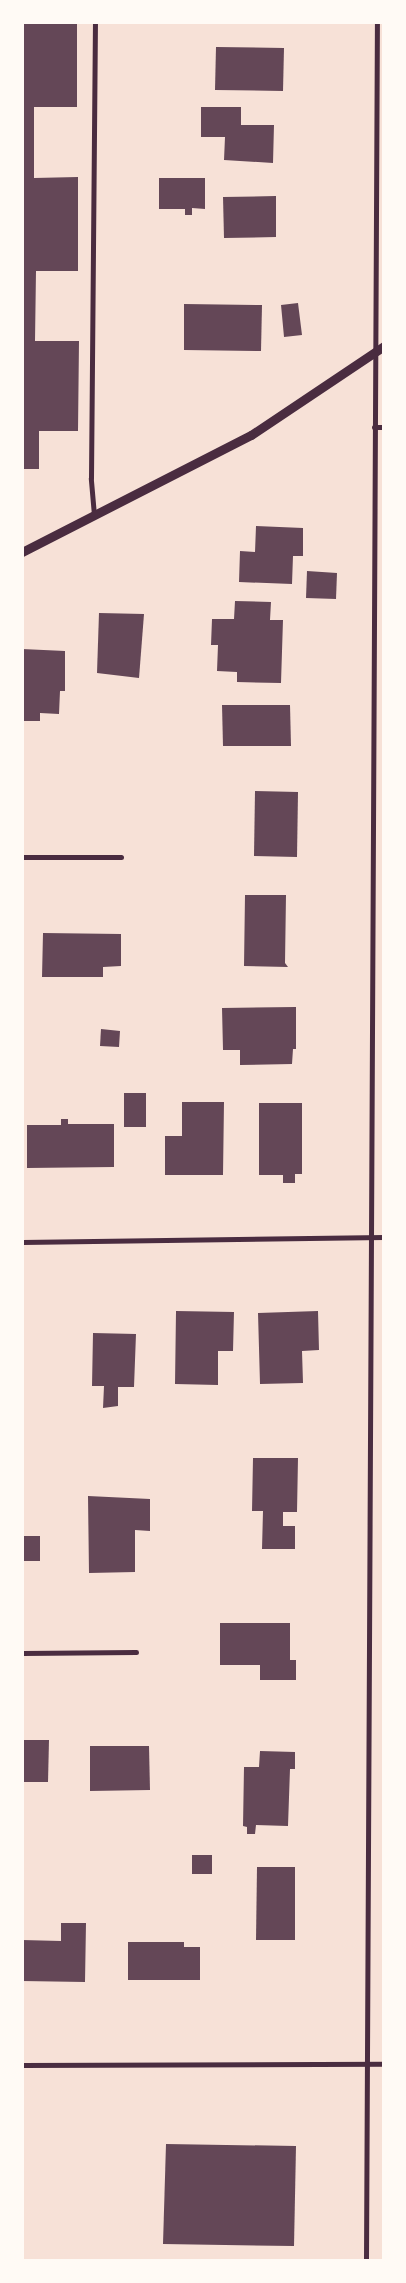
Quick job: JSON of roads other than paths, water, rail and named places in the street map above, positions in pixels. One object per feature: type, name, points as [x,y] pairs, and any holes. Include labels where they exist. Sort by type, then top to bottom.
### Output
[{"type":"street","points":[[94,515],[91,478],[95,22]]},
{"type":"street","points":[[366,2260],[372,1237],[374,427],[380,349],[377,22]]},
{"type":"street","points":[[22,552],[251,435],[380,349]]},
{"type":"street","points":[[374,427],[384,427]]},
{"type":"street","points":[[22,857],[121,857]]},
{"type":"street","points":[[22,1242],[384,1238]]},
{"type":"street","points":[[22,1653],[136,1652]]},
{"type":"street","points":[[22,2065],[384,2064]]}]
